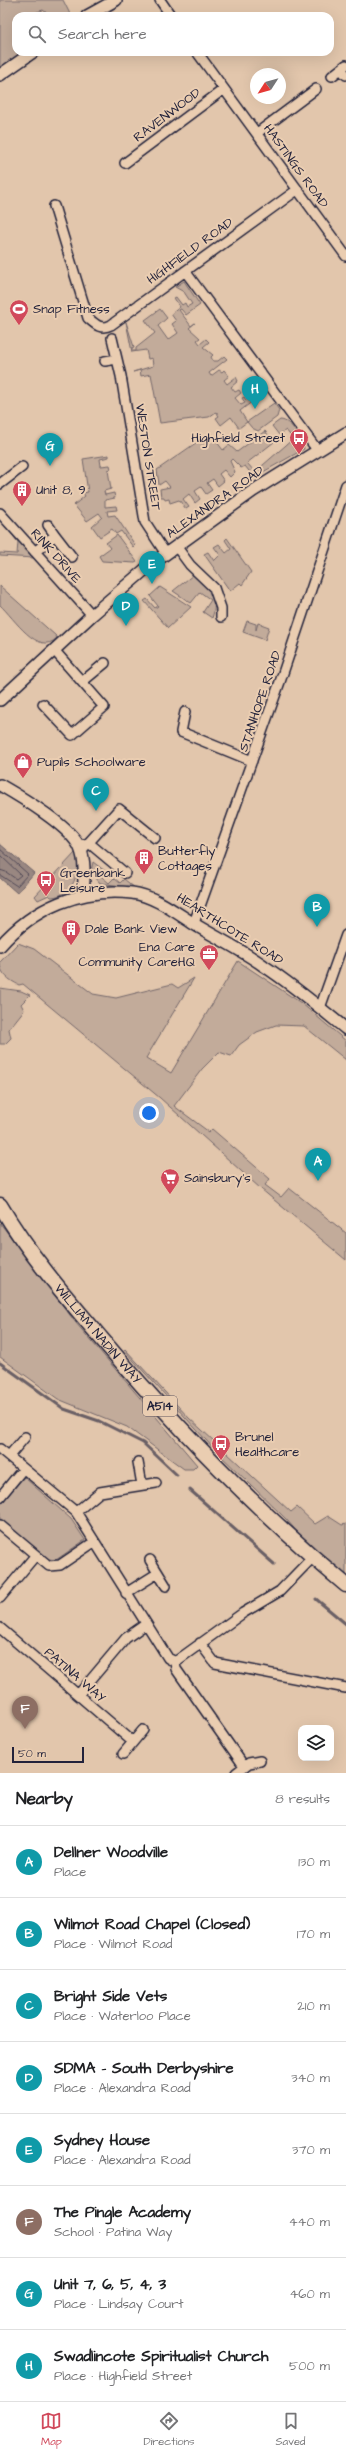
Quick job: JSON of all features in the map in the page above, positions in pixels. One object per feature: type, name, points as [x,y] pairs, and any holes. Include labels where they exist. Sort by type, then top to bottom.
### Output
[{"type":"main road","name":"WILLIAM NADIN WAY","points":[[0,1205],[35,1256],[127,1369],[236,1487],[312,1558],[346,1585]]},
{"type":"street","points":[[94,12],[116,0]]},
{"type":"street","points":[[160,0],[168,12]]},
{"type":"street","points":[[0,75],[27,56]]},
{"type":"street","name":"HASTINGS ROAD","points":[[201,56],[346,256]]},
{"type":"street","points":[[332,76],[344,70]]},
{"type":"street","name":"RAVENWOOD","points":[[125,163],[224,88]]},
{"type":"street","points":[[257,133],[316,89]]},
{"type":"street","name":"HIGHFIELD ROAD","points":[[54,206],[88,318],[97,326],[104,328],[112,325],[297,190]]},
{"type":"street","points":[[185,271],[318,450]]},
{"type":"street","name":"WESTON STREET","points":[[112,338],[117,359],[145,522],[166,554]]},
{"type":"street","points":[[105,362],[117,359]]},
{"type":"street","name":"ALEXANDRA ROAD","points":[[0,700],[92,615],[176,546],[254,491],[346,433]]},
{"type":"street","points":[[0,484],[22,467]]},
{"type":"street","name":"STANHOPE ROAD","points":[[194,923],[252,761],[346,485]]},
{"type":"street","name":"RINK DRIVE","points":[[0,513],[92,615]]},
{"type":"street","points":[[48,525],[72,557]]},
{"type":"street","points":[[35,552],[55,534]]},
{"type":"street","points":[[176,546],[190,565],[214,588],[221,608],[221,617]]},
{"type":"street","points":[[43,704],[72,735],[104,707],[54,650]]},
{"type":"street","points":[[82,682],[105,663]]},
{"type":"street","points":[[185,712],[181,732],[252,761]]},
{"type":"street","points":[[0,785],[53,820],[83,846],[125,873]]},
{"type":"street","points":[[83,895],[83,846],[119,809],[155,838]]},
{"type":"street","name":"HEARTHCOTE ROAD","points":[[0,946],[20,926],[35,915],[63,901],[83,895],[117,892],[145,896],[194,923],[263,965],[346,1029]]},
{"type":"street","points":[[320,1008],[346,935]]},
{"type":"street","points":[[9,1456],[25,1438]]},
{"type":"street","points":[[0,1449],[76,1512],[168,1658],[175,1662]]},
{"type":"street","points":[[138,1462],[142,1485]]},
{"type":"street","points":[[0,1497],[23,1469]]},
{"type":"street","points":[[76,1512],[100,1492],[156,1483]]},
{"type":"street","points":[[0,1525],[44,1563],[54,1566],[60,1565],[94,1542]]},
{"type":"street","points":[[0,1598],[35,1556]]},
{"type":"street","points":[[175,1662],[200,1643],[280,1591],[312,1558]]},
{"type":"street","points":[[150,1560],[166,1586]]},
{"type":"street","points":[[126,1593],[158,1573]]},
{"type":"street","points":[[78,1695],[126,1638],[146,1624]]},
{"type":"street","name":"PATINA WAY","points":[[0,1628],[133,1742]]},
{"type":"street","points":[[200,1643],[215,1663],[346,1688]]},
{"type":"street","points":[[175,1662],[176,1669],[244,1766]]},
{"type":"street","points":[[123,1754],[143,1730]]},
{"type":"street","points":[[236,1773],[244,1766],[260,1761]]},
{"type":"shaded area","points":[[0,0],[63,0],[69,12],[46,12],[43,10],[37,12],[12,12],[12,56],[16,56],[0,68]]},
{"type":"shaded area","points":[[184,281],[200,305],[186,315],[181,309],[179,310],[191,326],[195,323],[189,328],[200,338],[197,340],[200,344],[206,339],[209,342],[203,347],[213,355],[211,357],[213,361],[218,361],[224,356],[227,359],[209,373],[211,376],[219,370],[222,372],[224,370],[229,376],[224,380],[227,384],[236,377],[238,381],[231,387],[235,392],[239,390],[241,393],[235,398],[241,405],[245,403],[242,398],[244,397],[246,400],[250,397],[253,401],[240,411],[247,422],[239,428],[231,417],[221,425],[216,418],[219,416],[216,412],[209,417],[160,423],[151,374],[141,376],[140,370],[133,372],[153,366],[152,358],[148,359],[146,350],[132,352],[126,322],[134,347],[132,348],[132,351],[136,351],[136,348],[155,333],[145,320],[160,309],[167,318],[158,326],[168,340],[178,333],[172,324],[176,321],[171,314],[180,307],[174,298],[176,297],[182,305],[185,303],[187,307],[192,304],[184,292],[175,287]]},
{"type":"shaded area","points":[[274,403],[279,410],[277,417],[258,431],[252,428],[247,422]]},
{"type":"shaded area","points":[[280,420],[288,423],[296,431],[302,441],[304,449],[256,476],[253,476],[245,466],[241,468],[232,459],[230,461],[235,472],[230,477],[224,470],[219,474],[224,481],[218,486],[213,479],[207,483],[212,490],[206,494],[201,487],[195,491],[200,499],[195,503],[189,494],[183,499],[189,507],[186,509],[179,500],[170,503],[169,499],[165,500],[164,497],[161,497],[160,489],[170,487],[165,481],[159,485],[157,470],[210,433],[223,450],[229,445],[237,452],[265,431],[274,442],[247,463],[255,472],[293,439],[286,430],[279,435],[272,426]]},
{"type":"shaded area","points":[[109,455],[109,457],[100,459],[101,466],[110,465],[111,469],[108,470],[111,489],[104,491],[105,495],[114,493],[115,498],[105,500],[105,507],[116,506],[117,510],[107,511],[108,516],[115,515],[135,545],[133,547],[121,531],[116,534],[112,529],[100,537],[92,526],[102,517],[99,513],[87,521],[74,505],[85,496],[83,493],[88,492],[83,459]]},
{"type":"shaded area","points":[[0,520],[34,558],[0,556],[0,553],[17,554],[18,542]]},
{"type":"shaded area","points":[[117,535],[137,562],[102,561],[99,556],[110,548],[106,543]]},
{"type":"shaded area","points":[[227,538],[251,572],[242,585],[240,583],[230,591],[204,554],[208,552],[214,561],[220,555],[214,547],[219,544],[226,553],[231,549],[225,540]]},
{"type":"shaded area","points":[[193,575],[204,582],[212,592],[214,599],[214,612],[212,618],[203,612],[211,600],[200,592],[191,603],[173,591]]},
{"type":"shaded area","points":[[0,586],[57,638],[50,643],[42,643],[27,634],[0,605]]},
{"type":"shaded area","points":[[160,587],[191,607],[168,628],[144,601],[147,599],[155,608],[158,606],[150,596]]},
{"type":"shaded area","points":[[247,621],[256,624],[256,630],[258,623],[269,627],[265,640],[243,632]]},
{"type":"shaded area","points":[[76,852],[76,874],[70,887],[59,896],[51,897],[49,895],[38,900],[35,896]]},
{"type":"shaded area","points":[[93,862],[105,871],[101,876],[109,883],[114,878],[120,883],[124,879],[135,888],[100,883],[91,872]]},
{"type":"shaded area","points":[[18,943],[34,949],[93,994],[116,998],[172,984],[178,988],[194,978],[146,1058],[171,1073],[238,961],[301,1003],[346,1041],[346,1060],[304,1026],[276,1025],[257,1032],[239,1045],[231,1056],[219,1052],[202,1069],[174,1106],[209,1132],[212,1129],[270,1179],[265,1185],[281,1197],[289,1188],[346,1233],[346,1260],[261,1189],[160,1098],[23,984],[19,985],[6,976],[0,966],[0,962]]},
{"type":"shaded area","points":[[0,988],[21,991],[30,995],[21,1004],[24,1010],[9,1029],[11,1038],[5,1044],[0,1044]]},
{"type":"shaded area","points":[[0,1223],[76,1323],[197,1465],[193,1469],[184,1469],[127,1427],[58,1399],[0,1357]]},
{"type":"shaded area","points":[[125,1349],[189,1418],[291,1512],[297,1507],[315,1524],[328,1516],[342,1525],[346,1524],[346,1575],[306,1542],[286,1519],[216,1451],[124,1350]]},
{"type":"shaded area","points":[[24,1477],[71,1519],[85,1540],[56,1560],[48,1559],[0,1519],[0,1505]]},
{"type":"water","points":[[0,844],[34,873],[17,893],[0,878]]},
{"type":"waterway","points":[[0,1363],[64,1409],[99,1421],[143,1443],[177,1475]]},
{"type":"waterway","points":[[190,1490],[274,1564]]},
{"type":"waterway","points":[[316,1599],[346,1624]]},
{"type":"place","name":"Snap Fitness","points":[[19,326]]},
{"type":"place","name":"Swadlincote Spiritualist Church","points":[[255,409]]},
{"type":"place","name":"Highfield Street","points":[[299,455]]},
{"type":"place","name":"Unit 7, 6, 5, 4, 3","points":[[50,466]]},
{"type":"place","name":"Unit 8, 9","points":[[22,507]]},
{"type":"place","name":"Sydney House","points":[[152,584]]},
{"type":"place","name":"SDMA - South Derbyshire","points":[[126,626]]},
{"type":"place","name":"Pupils Schoolware","points":[[23,779]]},
{"type":"place","name":"Bright Side Vets","points":[[96,811]]},
{"type":"place","name":"Butterfly Cottages","points":[[144,875]]},
{"type":"place","name":"Greenbank Leisure","points":[[46,897]]},
{"type":"place","name":"Wilmot Road Chapel (Closed)","points":[[317,927]]},
{"type":"place","name":"Dale Bank View","points":[[71,946]]},
{"type":"place","name":"Ena Care Community CareHQ","points":[[209,971]]},
{"type":"place","name":"Dellner Woodville","points":[[318,1181]]},
{"type":"place","name":"Sainsbury's","points":[[170,1195]]},
{"type":"place","name":"Brunel Healthcare","points":[[221,1461]]},
{"type":"place","name":"The Pingle Academy","points":[[25,1729]]}]
